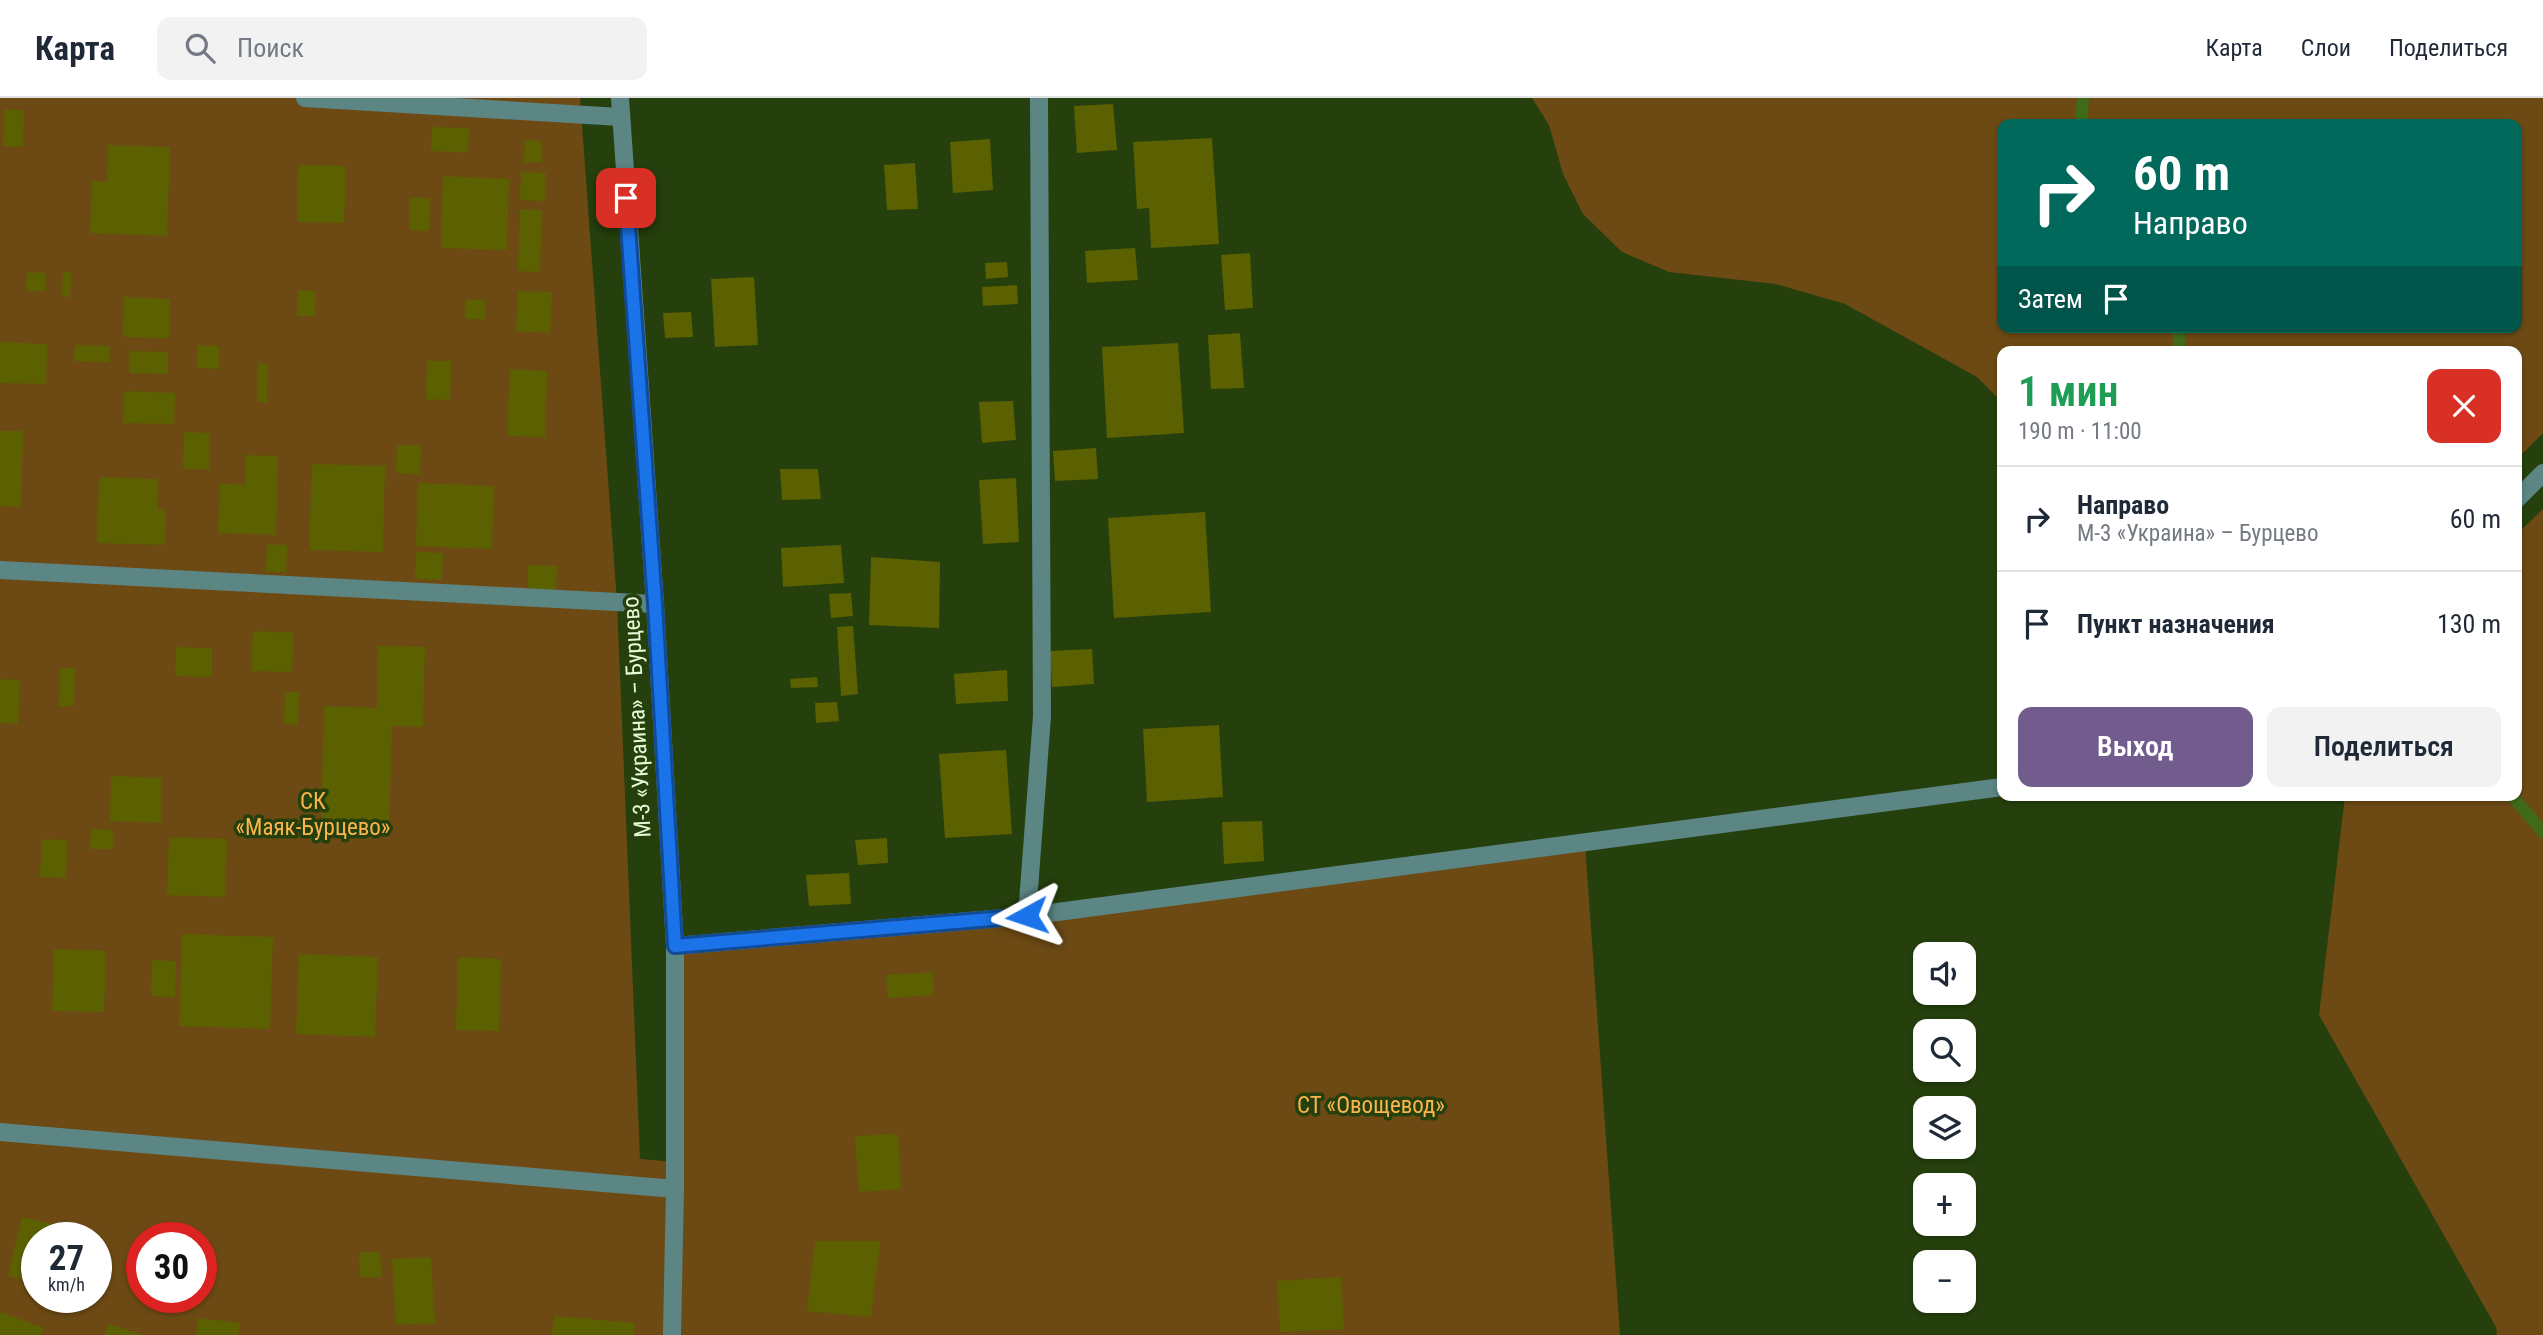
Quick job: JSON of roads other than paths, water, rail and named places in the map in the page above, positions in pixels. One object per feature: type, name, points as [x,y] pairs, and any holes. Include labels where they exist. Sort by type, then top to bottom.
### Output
[{"type":"street","points":[[305,98],[620,117]]},
{"type":"street","name":"М-3 «Украина» – Бурцево","points":[[620,98],[655,604],[675,946],[676,1189],[672,1335]]},
{"type":"street","points":[[1027,916],[1042,716],[1039,98]]},
{"type":"street","points":[[2522,494],[2543,473]]},
{"type":"street","points":[[0,570],[655,604]]},
{"type":"street","points":[[675,946],[1027,916],[1997,788]]},
{"type":"street","points":[[1,1131],[676,1189]]},
{"type":"waterway","points":[[2081,119],[2083,98]]},
{"type":"waterway","points":[[2179,333],[2179,346]]},
{"type":"waterway","points":[[2516,801],[2543,832]]},
{"type":"park label","name":"СК «Маяк-Бурцево»","points":[[313,814]]},
{"type":"park label","name":"СТ «Овощевод»","points":[[1371,1105]]}]
